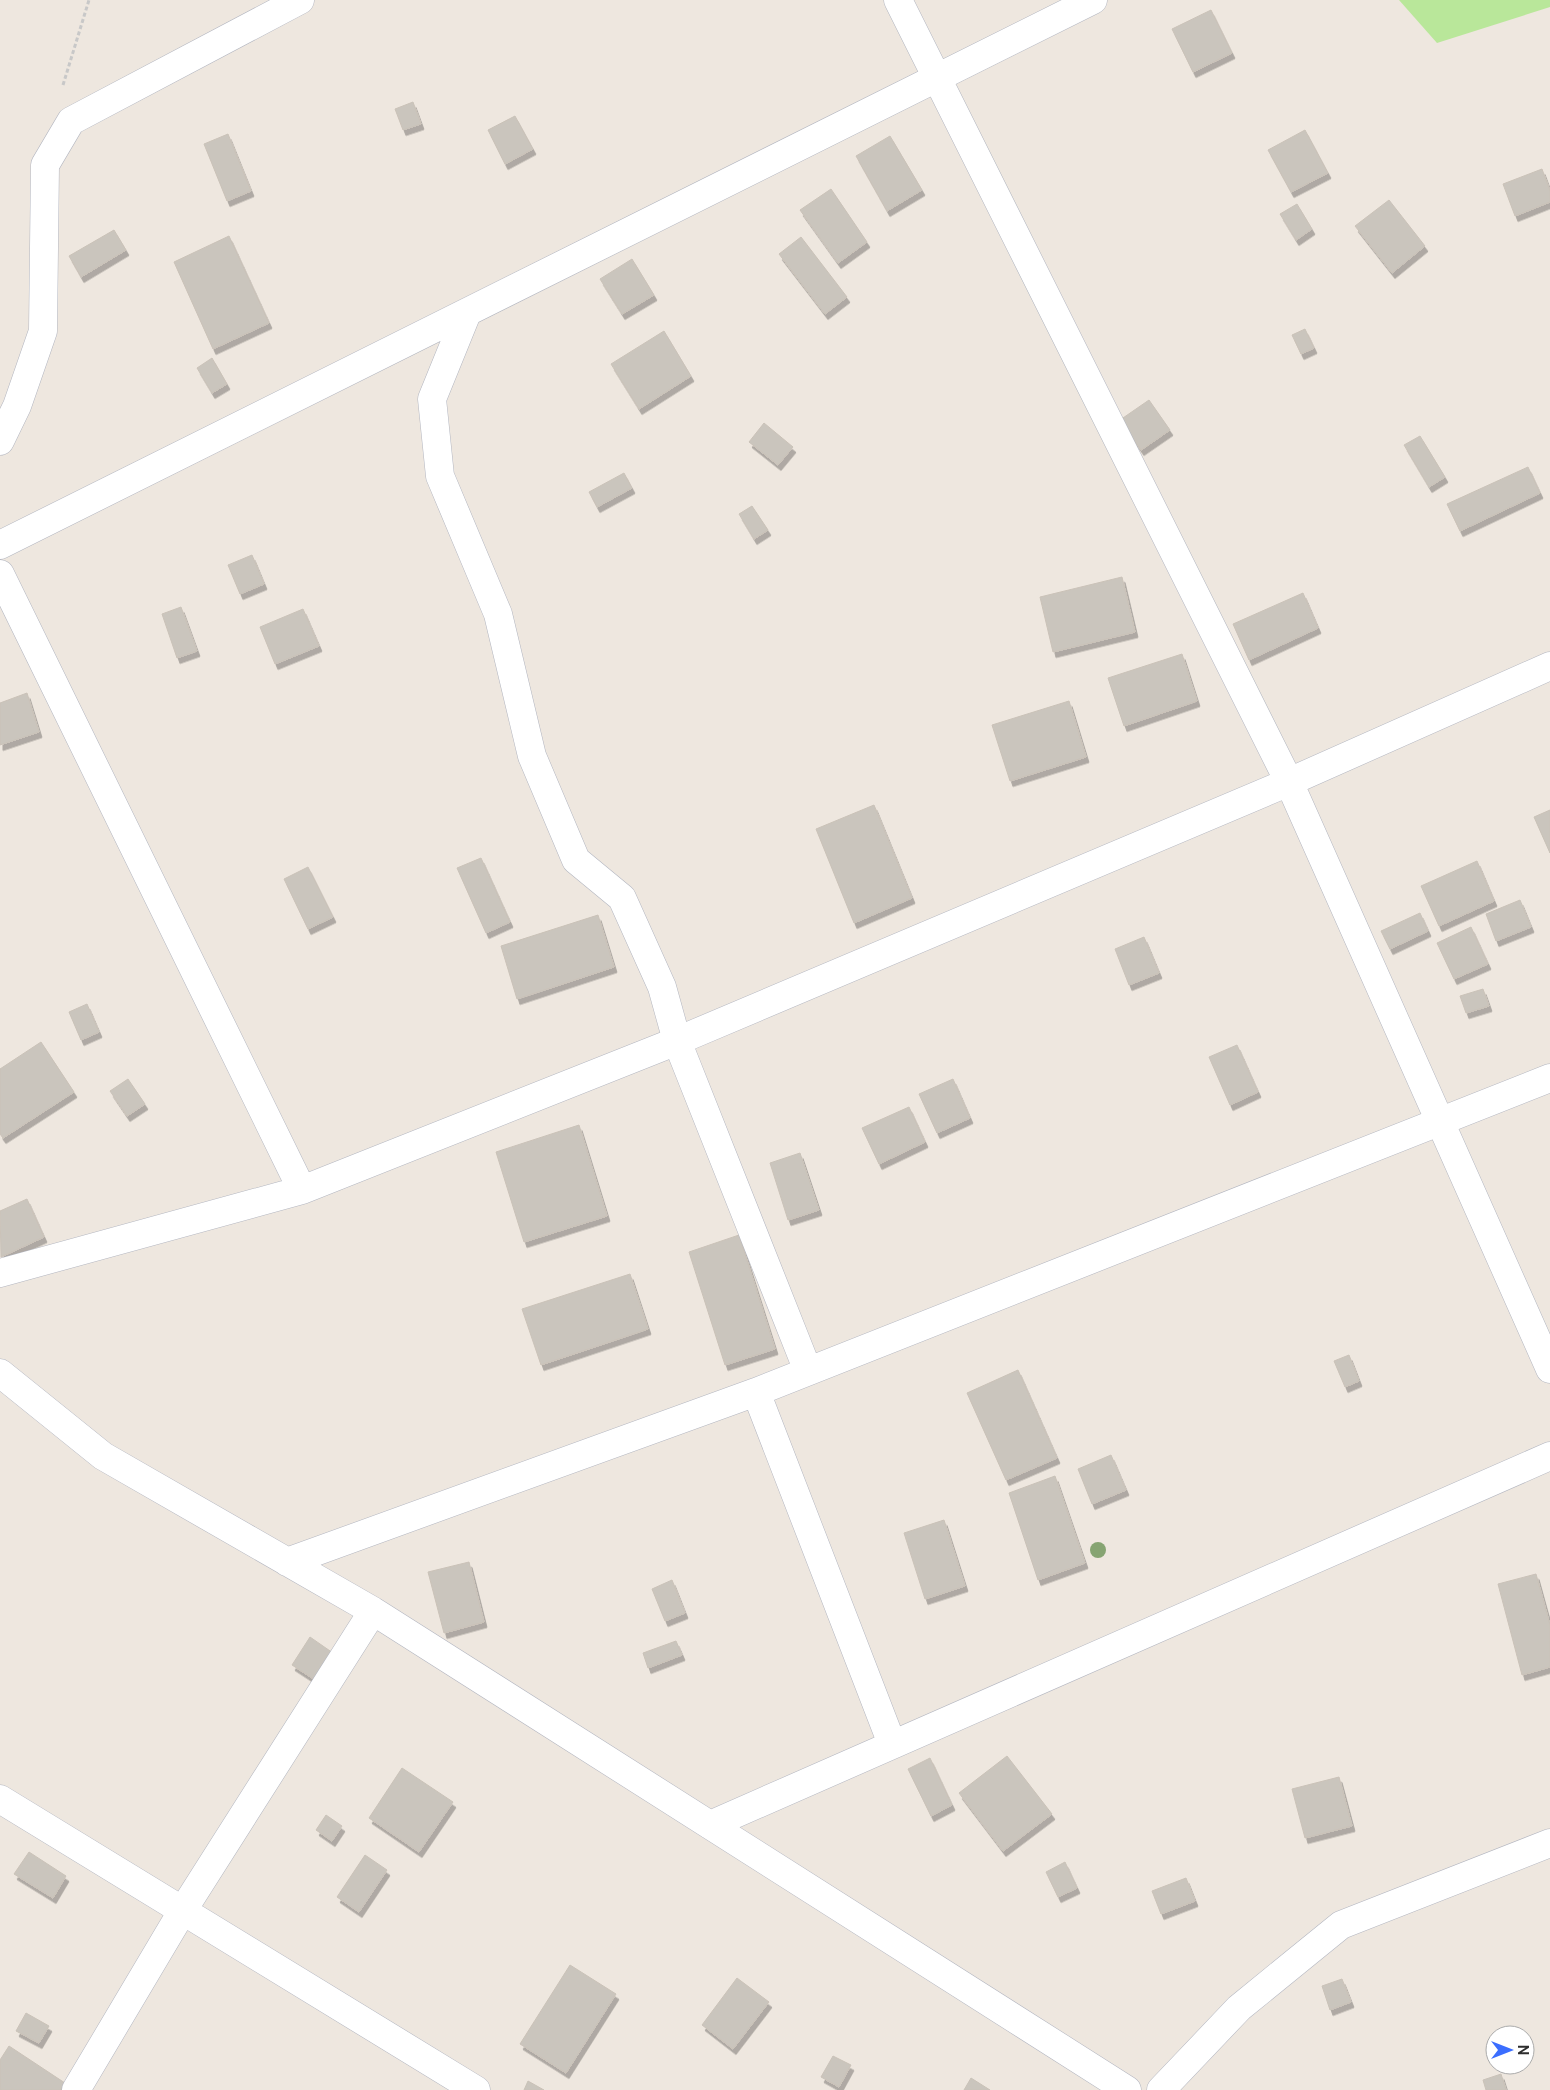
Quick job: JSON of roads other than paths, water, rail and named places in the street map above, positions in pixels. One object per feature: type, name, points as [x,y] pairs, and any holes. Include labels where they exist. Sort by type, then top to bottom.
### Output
[{"type":"street","points":[[0,441],[17,406],[43,331],[45,165],[71,121],[300,0]]},
{"type":"street","points":[[898,0],[1289,782],[1550,1369]]},
{"type":"street","points":[[0,545],[1093,0]]},
{"type":"street","points":[[467,313],[432,399],[440,476],[498,614],[532,756],[576,860],[622,898],[662,988],[677,1041],[808,1371]]},
{"type":"street","points":[[0,574],[302,1190]]},
{"type":"street","points":[[0,1272],[302,1190],[677,1041],[1289,782],[1550,666]]},
{"type":"street","points":[[287,1562],[756,1392],[1441,1123],[1550,1078]]},
{"type":"street","points":[[0,1374],[102,1456],[373,1611],[1127,2090]]},
{"type":"street","points":[[756,1392],[892,1744]]},
{"type":"street","points":[[710,1825],[1550,1456]]},
{"type":"street","points":[[76,2090],[183,1910],[373,1611]]},
{"type":"street","points":[[0,1798],[476,2090]]},
{"type":"street","points":[[1161,2090],[1240,2008],[1341,1925],[1550,1843]]}]
